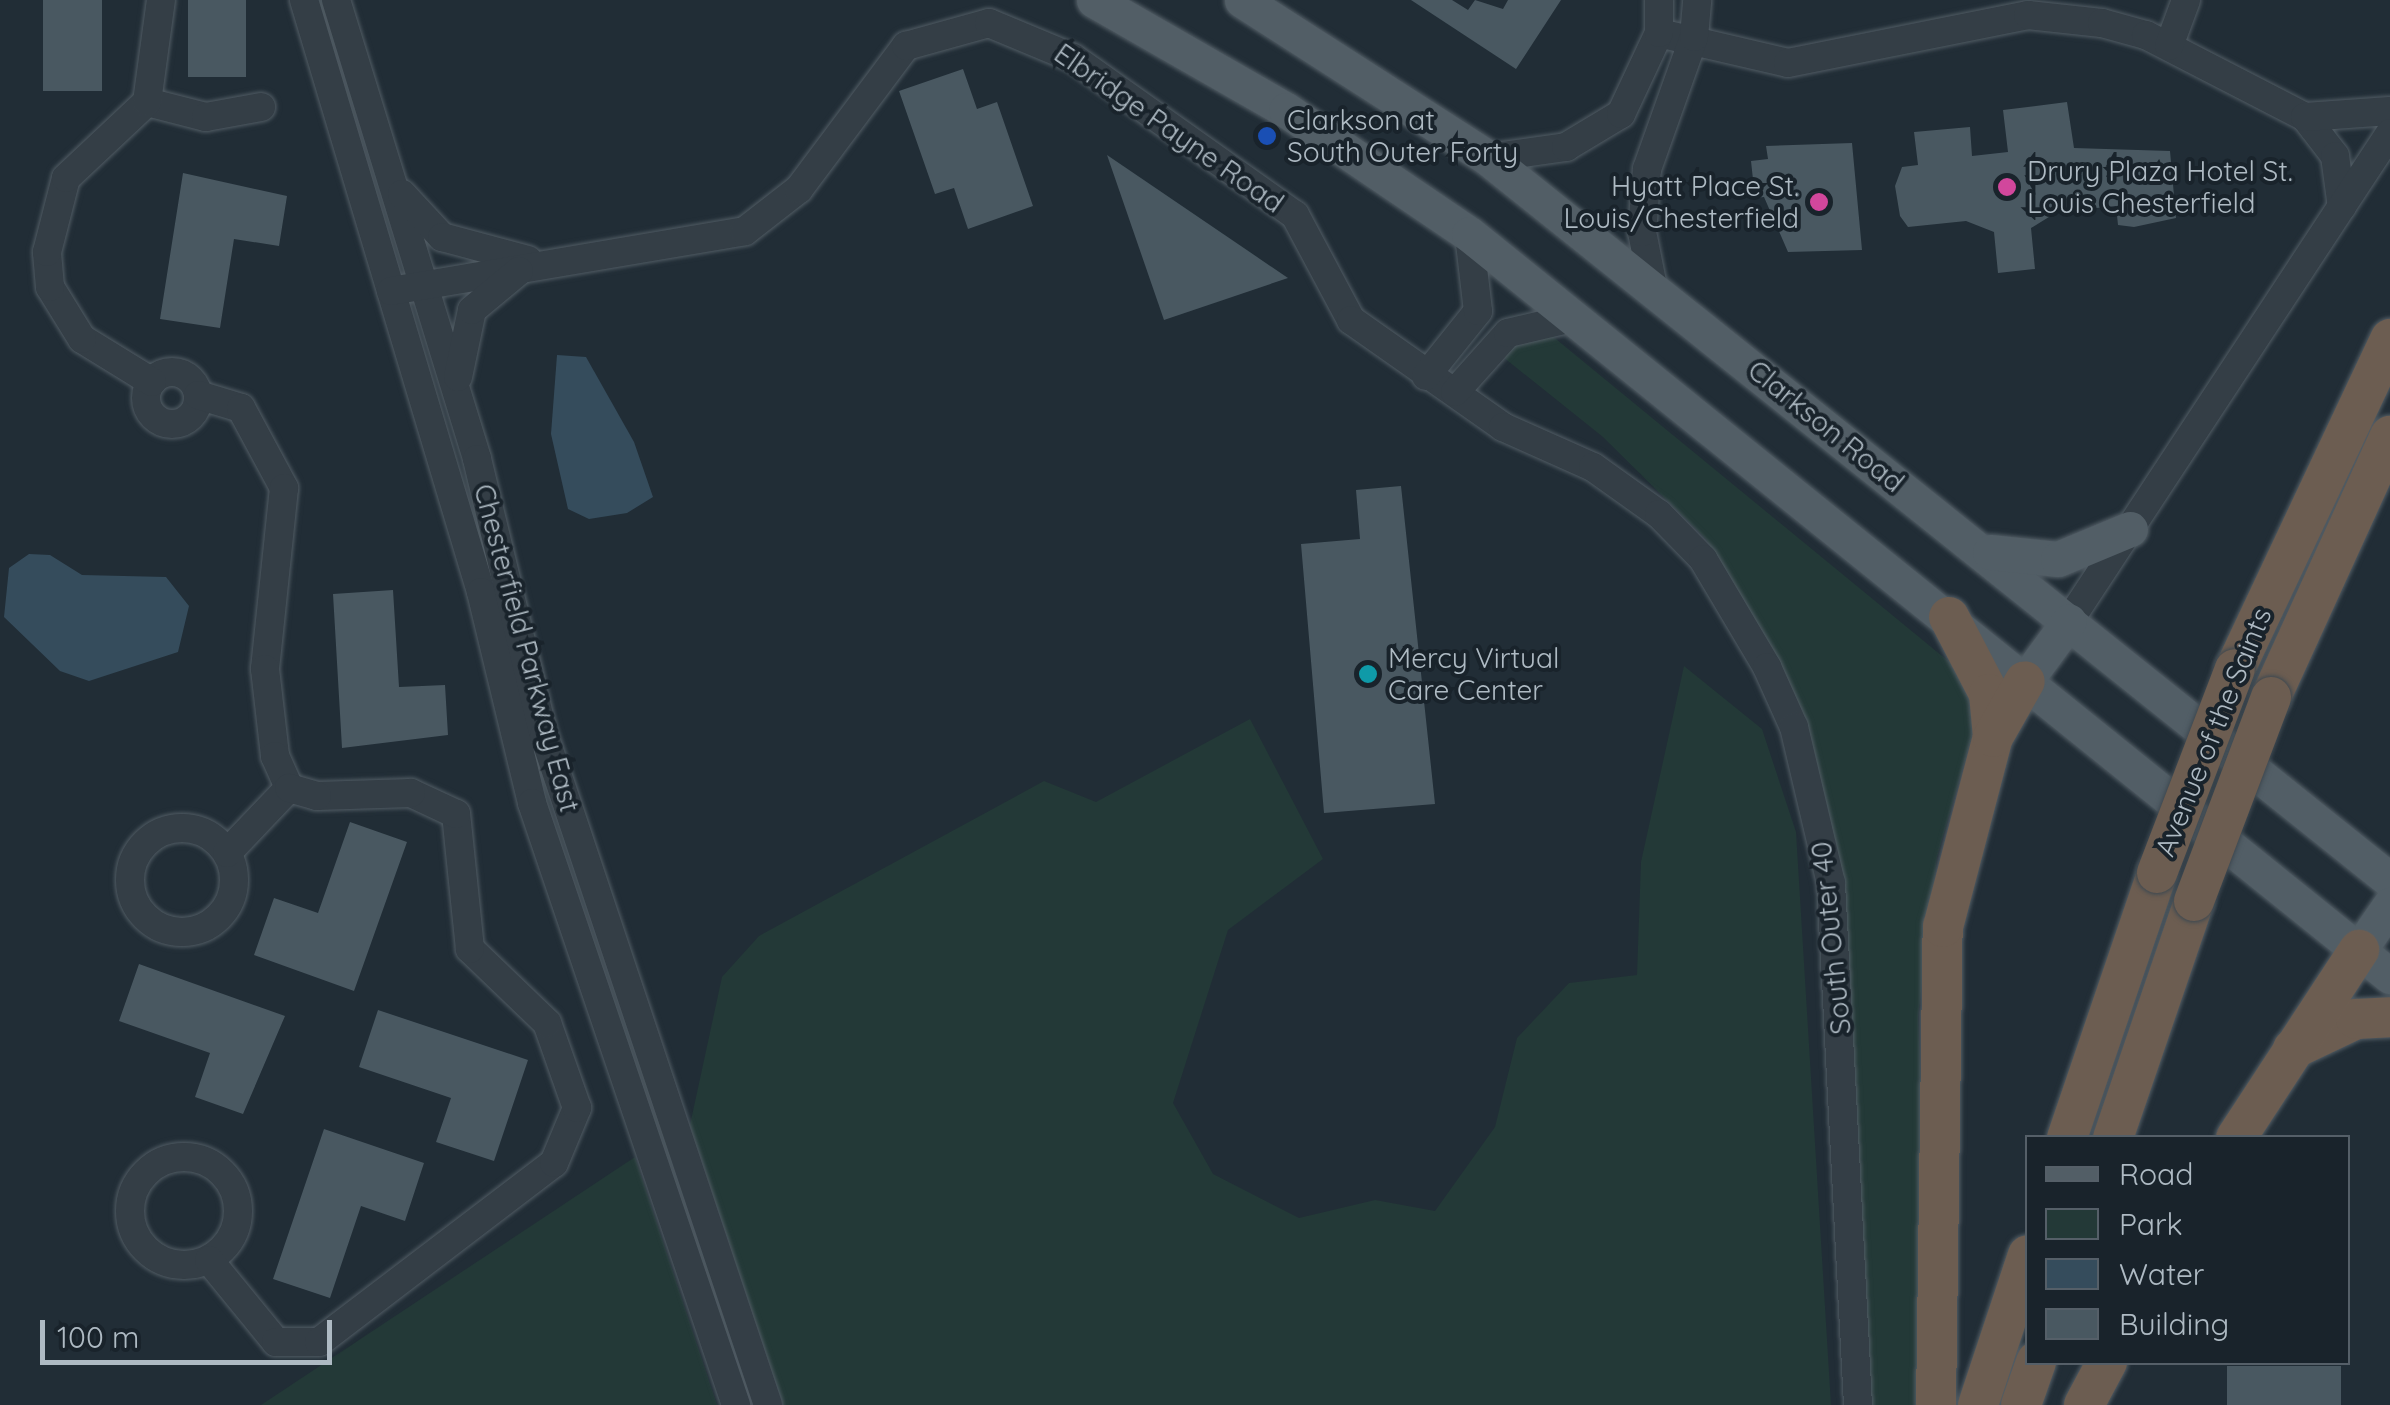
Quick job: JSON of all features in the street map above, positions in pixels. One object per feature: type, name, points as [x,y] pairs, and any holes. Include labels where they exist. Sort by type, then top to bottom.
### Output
[{"type":"highway","name":"Avenue of the Saints","points":[[2069,1135],[2158,873],[2236,669],[2390,338]]},
{"type":"highway","name":"Avenue of the Saints","points":[[2114,1135],[2194,900],[2271,697],[2390,436]]},
{"type":"highway","points":[[1949,617],[1988,694],[1993,737]]},
{"type":"highway","points":[[1936,1405],[1944,927],[1993,737],[2025,680]]},
{"type":"highway","points":[[2238,1135],[2358,950]]},
{"type":"highway","points":[[2292,1048],[2356,1019],[2390,1017]]},
{"type":"highway","points":[[1978,1405],[2025,1265]]},
{"type":"highway","points":[[2021,1405],[2035,1365]]},
{"type":"highway","points":[[2084,1405],[2105,1365]]},
{"type":"main road","points":[[1084,0],[1107,8],[1286,110],[1470,234],[2390,976]]},
{"type":"main road","name":"Clarkson Road","points":[[1242,0],[1488,158],[2390,880]]},
{"type":"main road","points":[[1977,547],[2058,560],[2130,529]]},
{"type":"main road","points":[[2025,680],[2068,621]]},
{"type":"main road","points":[[2358,950],[2390,905]]},
{"type":"street","points":[[162,0],[147,102],[66,178],[47,252],[50,287],[82,339],[152,382],[184,374],[198,396],[241,408],[284,488],[265,669],[275,756],[289,788]]},
{"type":"street","name":"Chesterfield Parkway East","points":[[304,0],[481,592],[532,803],[736,1405]]},
{"type":"street","name":"Chesterfield Parkway East","points":[[336,0],[458,394],[544,735],[768,1405]]},
{"type":"street","points":[[1488,158],[1537,155],[1596,134],[1640,86],[1658,33],[1660,0]]},
{"type":"street","points":[[1653,287],[1642,232],[1647,169],[1694,36],[1697,0]]},
{"type":"street","points":[[2169,46],[2186,0]]},
{"type":"street","points":[[1658,33],[1694,36],[1788,63],[2028,15],[2102,23],[2169,46],[2305,117],[2335,156],[2342,207]]},
{"type":"street","name":"Elbridge Payne Road","points":[[391,291],[539,262],[639,256],[744,231],[799,189],[906,46],[989,23],[1073,58],[1294,214],[1351,320],[1426,376]]},
{"type":"street","points":[[147,102],[186,116],[262,107]]},
{"type":"street","points":[[2305,117],[2390,111]]},
{"type":"street","points":[[2068,621],[2390,133]]},
{"type":"street","points":[[392,182],[442,236],[539,262]]},
{"type":"street","points":[[1426,376],[1478,311],[1470,234]]},
{"type":"street","points":[[458,394],[472,310],[507,276],[539,262]]},
{"type":"street","points":[[1455,392],[1508,334],[1576,317]]},
{"type":"street","name":"South Outer 40","points":[[1426,376],[1503,427],[1592,467],[1693,545],[1794,727],[1831,884],[1858,1405]]},
{"type":"street","points":[[152,382],[147,406],[164,423],[189,418],[198,396]]},
{"type":"street","points":[[228,853],[289,788]]},
{"type":"street","points":[[209,1260],[276,1342],[318,1342],[554,1163],[577,1108],[547,1024],[470,949],[456,814],[410,793],[317,796],[289,788]]},
{"type":"green space","points":[[1534,321],[1964,674],[1976,723],[1937,857],[1918,1017],[1929,1286],[1921,1405],[1872,1405],[1843,893],[1800,707],[1706,539],[1603,437],[1503,357]]},
{"type":"green space","points":[[1684,666],[1762,729],[1796,832],[1831,1405],[783,1405],[690,1125],[722,977],[759,936],[1044,781],[1096,802],[1250,719],[1323,859],[1228,930],[1173,1103],[1213,1174],[1299,1218],[1375,1200],[1435,1211],[1495,1127],[1517,1038],[1569,983],[1637,975],[1641,862]]},
{"type":"green space","points":[[635,1157],[717,1405],[261,1405]]},
{"type":"water","points":[[557,355],[586,357],[634,442],[653,497],[627,513],[589,519],[568,509],[551,434]]},
{"type":"water","points":[[29,554],[50,555],[82,575],[166,577],[189,606],[178,652],[89,681],[60,671],[4,617],[9,568]]},
{"type":"building","points":[[43,0],[102,0],[102,91],[43,91]]},
{"type":"building","points":[[188,0],[246,0],[246,77],[188,77]]},
{"type":"building","points":[[1411,0],[1452,0],[1468,10],[1475,0],[1503,9],[1508,0],[1561,0],[1516,69]]},
{"type":"building","points":[[963,69],[977,109],[997,102],[1033,206],[968,229],[954,188],[935,194],[899,91]]},
{"type":"building","name":"Drury Plaza Hotel St. Louis Chesterfield","points":[[2067,102],[2074,148],[2170,151],[2176,218],[2134,227],[2118,225],[2116,206],[2057,212],[2031,228],[2035,269],[1998,273],[1994,232],[1966,221],[1908,227],[1900,216],[1895,186],[1902,167],[1918,165],[1914,132],[1970,127],[1972,156],[2008,152],[2003,110]]},
{"type":"building","name":"Hyatt Place St. Louis/Chesterfield","points":[[1852,143],[1862,250],[1788,252],[1764,197],[1755,198],[1751,161],[1768,159],[1766,146]]},
{"type":"building","points":[[1107,155],[1288,278],[1164,320]]},
{"type":"building","points":[[183,173],[287,196],[279,246],[234,239],[220,328],[160,319]]},
{"type":"building","name":"Mercy Virtual Care Center","points":[[1401,486],[1435,804],[1324,813],[1301,544],[1360,539],[1356,490]]},
{"type":"building","points":[[393,590],[399,687],[445,685],[448,735],[342,748],[333,594]]},
{"type":"building","points":[[350,822],[407,842],[354,991],[254,955],[274,898],[318,913]]},
{"type":"building","points":[[139,964],[285,1016],[243,1114],[195,1097],[210,1053],[119,1021]]},
{"type":"building","points":[[378,1010],[528,1060],[494,1161],[436,1142],[451,1098],[359,1067]]},
{"type":"building","points":[[324,1129],[424,1163],[405,1221],[361,1206],[330,1298],[273,1279]]},
{"type":"building","points":[[2227,1366],[2341,1366],[2341,1405],[2227,1405]]},
{"type":"place","name":"Clarkson at South Outer Forty","points":[[1267,136]]},
{"type":"place","name":"Drury Plaza Hotel St. Louis Chesterfield","points":[[2007,187]]},
{"type":"place","name":"Hyatt Place St. Louis/Chesterfield","points":[[1819,202]]},
{"type":"place","name":"Mercy Virtual Care Center","points":[[1368,674]]}]
